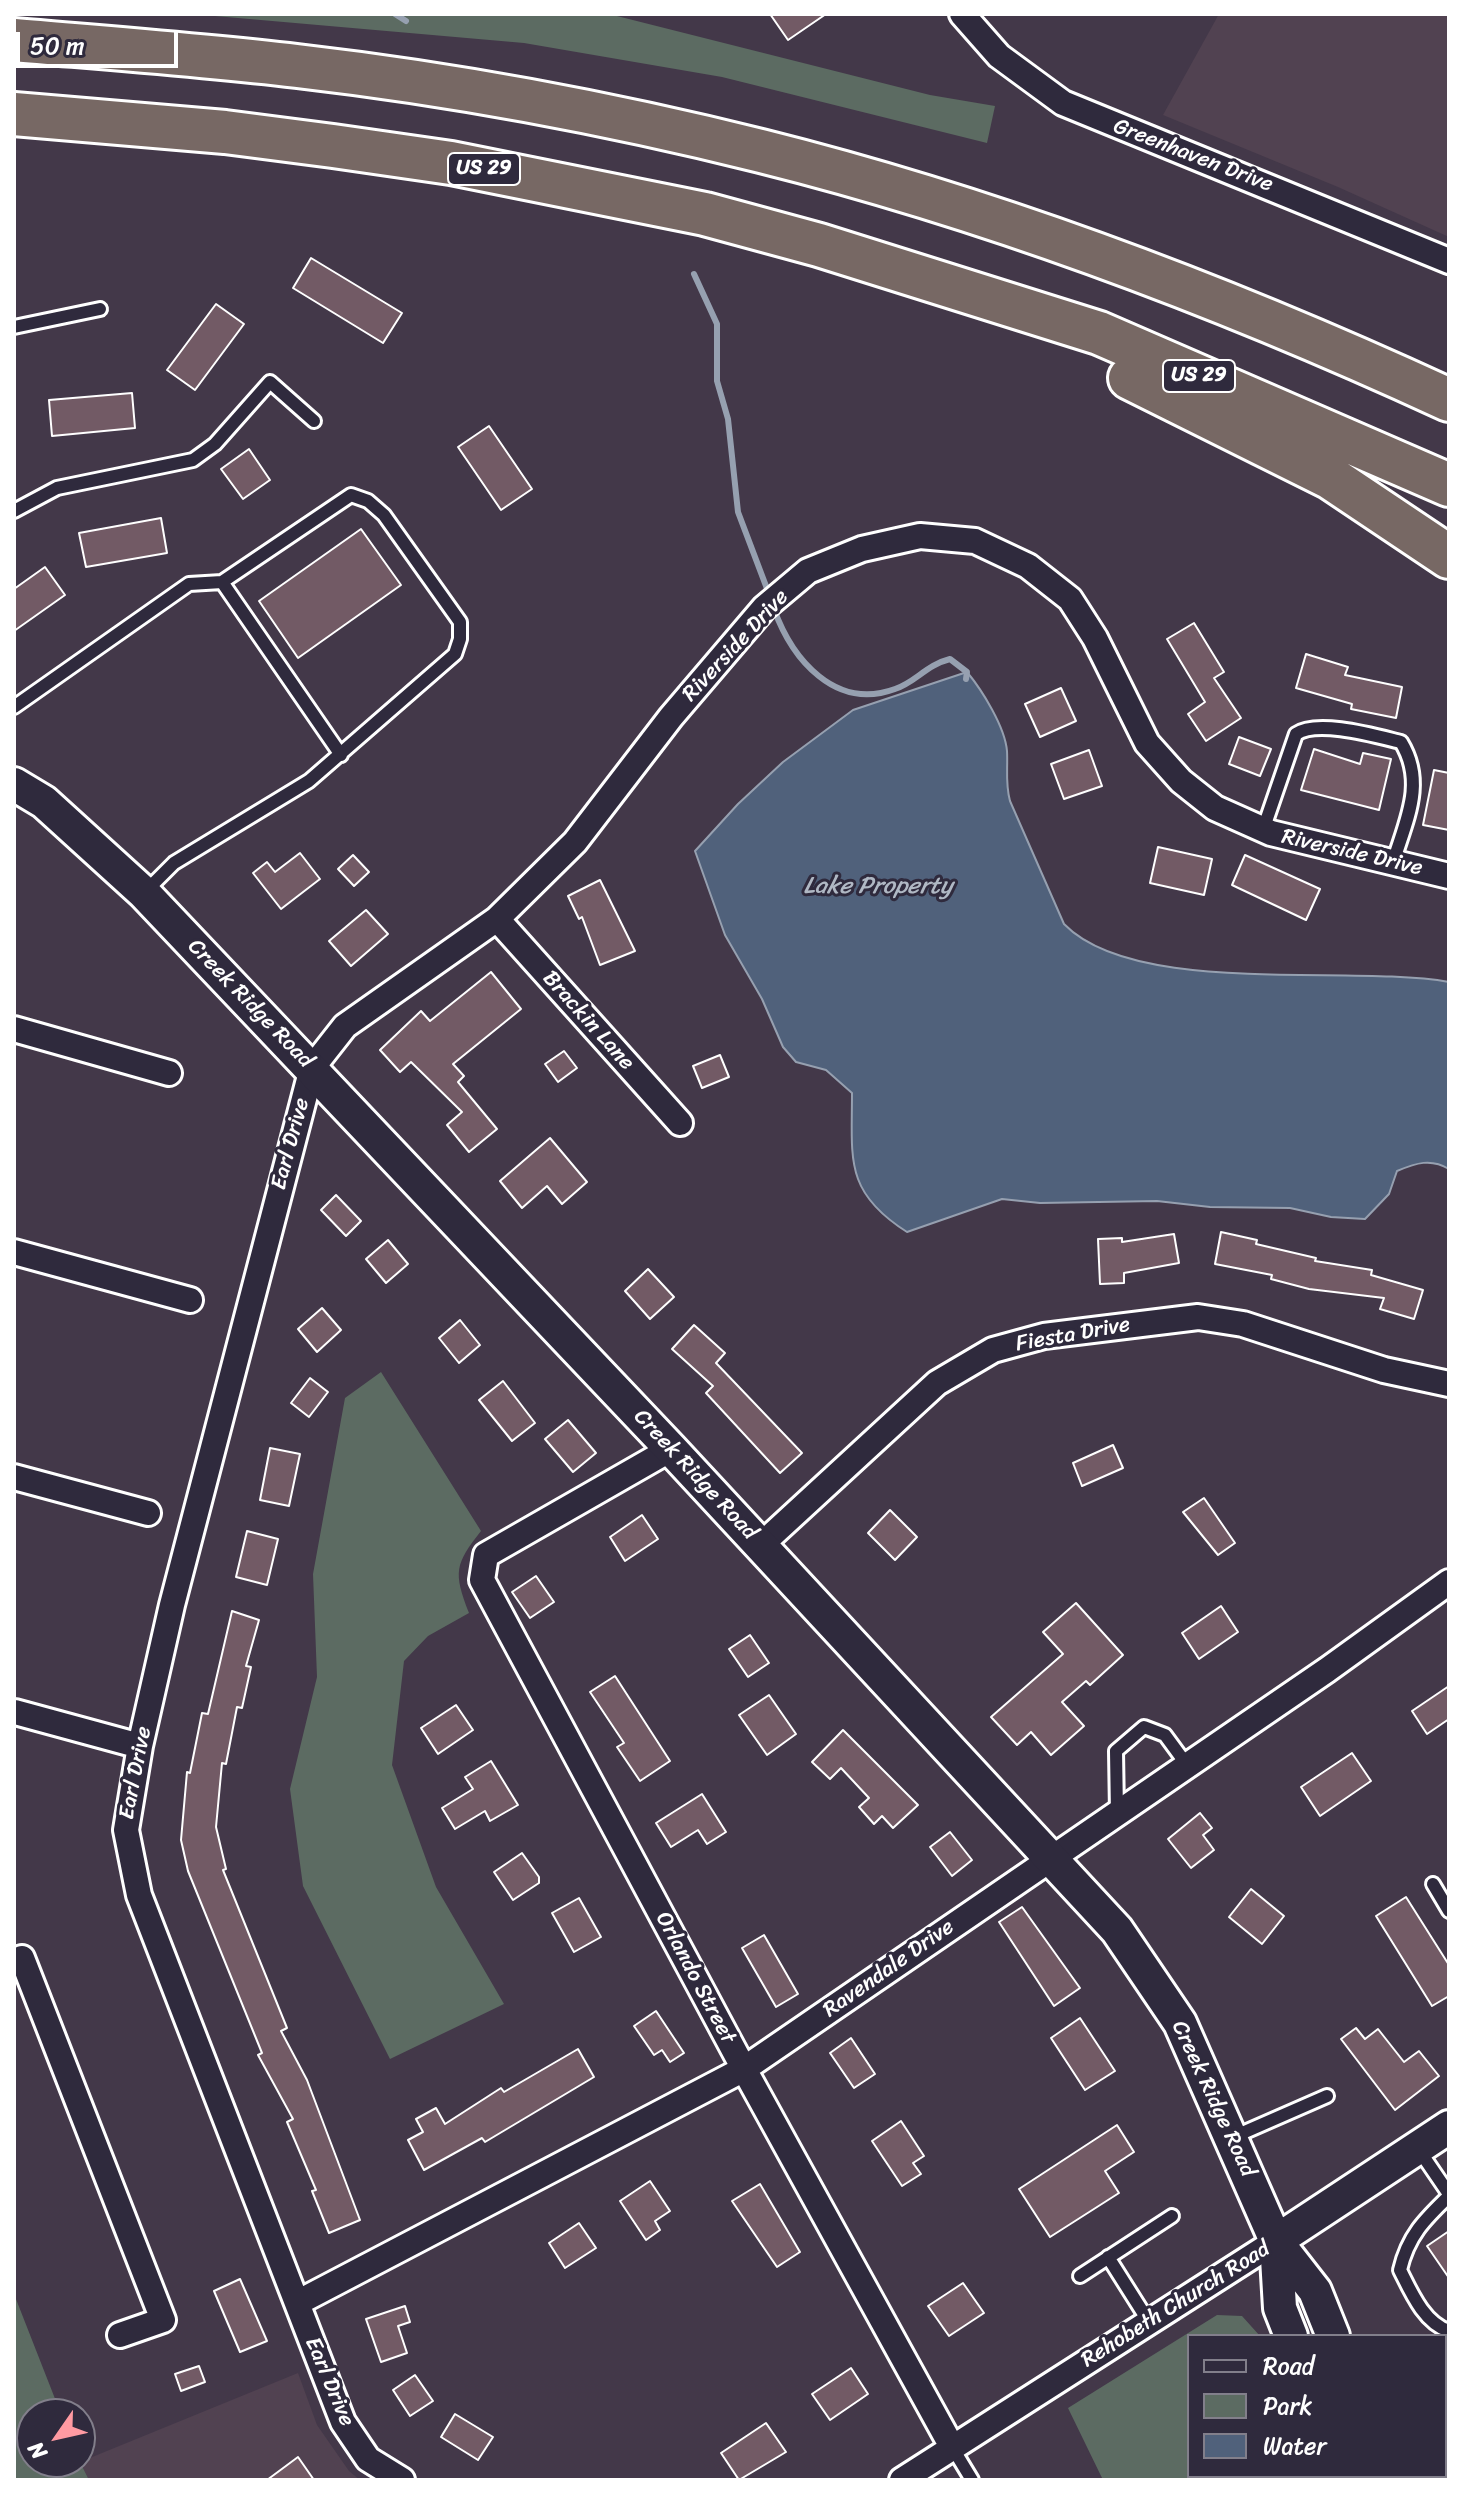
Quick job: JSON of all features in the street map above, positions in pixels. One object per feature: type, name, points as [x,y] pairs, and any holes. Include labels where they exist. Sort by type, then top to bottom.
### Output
[{"type":"highway","points":[[14,40],[297,66],[412,82],[759,150],[891,188],[1146,271],[1449,400]]},
{"type":"highway","name":"US 29","points":[[14,114],[225,132],[451,163],[705,214],[943,283],[1099,333],[1449,485]]},
{"type":"highway","points":[[943,283],[1021,330],[1179,399],[1331,478],[1449,557]]},
{"type":"main road","name":"Creek Ridge Road","points":[[14,784],[44,802],[144,893],[671,1449],[1117,1930],[1180,2023],[1276,2241],[1315,2291],[1332,2334]]},
{"type":"main road","name":"Rehobeth Church Road","points":[[1276,2241],[1449,2127]]},
{"type":"main road","name":"Creek Ridge Road","points":[[1276,2241],[1280,2308],[1290,2334]]},
{"type":"street","name":"Greenhaven Drive","points":[[962,14],[999,56],[1063,103],[1449,261]]},
{"type":"street","name":"Riverside Drive","points":[[312,1068],[345,1026],[497,919],[575,842],[671,717],[764,608],[808,571],[862,549],[920,536],[975,541],[1028,566],[1070,599],[1095,638],[1147,743],[1181,781],[1215,808],[1263,830],[1449,876]]},
{"type":"street","name":"Brackin Lane","points":[[497,919],[680,1123]]},
{"type":"street","points":[[14,1029],[169,1073]]},
{"type":"street","name":"Earl Drive","points":[[312,1068],[172,1605],[140,1746],[126,1830],[139,1895],[343,2422],[368,2459],[402,2480]]},
{"type":"street","points":[[14,1252],[190,1300]]},
{"type":"street","name":"Fiesta Drive","points":[[761,1545],[937,1383],[993,1350],[1044,1336],[1198,1317],[1243,1324],[1384,1370],[1449,1384]]},
{"type":"street","name":"Orlando Street","points":[[671,1449],[486,1555],[482,1580],[744,2069],[952,2447]]},
{"type":"street","points":[[14,1477],[148,1513]]},
{"type":"street","name":"Ravendale Drive","points":[[297,2303],[744,2069],[1449,1582]]},
{"type":"street","points":[[14,1715],[140,1746]]},
{"type":"street","points":[[17,1951],[163,2320],[120,2335]]},
{"type":"street","name":"Rehobeth Church Road","points":[[902,2480],[1276,2241]]},
{"type":"lane","points":[[14,327],[100,309]]},
{"type":"lane","points":[[14,511],[57,488],[193,460],[215,444],[270,382],[314,421]]},
{"type":"lane","points":[[14,707],[189,584],[222,582],[351,495],[368,501],[384,515],[460,622],[460,639],[455,654],[341,755],[309,781],[174,863],[144,893]]},
{"type":"lane","points":[[222,582],[341,755]]},
{"type":"lane","points":[[1263,830],[1296,734],[1305,728],[1361,732],[1401,742],[1413,762],[1414,793],[1393,863]]},
{"type":"lane","points":[[1117,1813],[1116,1751],[1144,1727],[1165,1735],[1187,1765]]},
{"type":"lane","points":[[1433,1884],[1449,1911]]},
{"type":"lane","points":[[1231,2138],[1327,2096]]},
{"type":"lane","points":[[1417,2147],[1449,2195],[1417,2226],[1405,2246],[1400,2270],[1417,2303],[1440,2328],[1449,2331]]},
{"type":"lane","points":[[1080,2276],[1172,2216]]},
{"type":"lane","points":[[1108,2257],[1149,2322]]},
{"type":"lane","points":[[952,2447],[972,2480]]},
{"type":"shaded area","points":[[1219,14],[1449,14],[1449,237],[1338,187],[1163,115]]},
{"type":"shaded area","points":[[298,2373],[317,2425],[349,2471],[360,2480],[89,2480],[96,2478],[96,2455]]},
{"type":"green space","points":[[192,14],[609,14],[930,95],[995,106],[987,143],[722,77],[524,43]]},
{"type":"green space","points":[[381,1372],[481,1531],[466,1552],[459,1569],[460,1588],[469,1613],[428,1636],[404,1661],[392,1765],[436,1887],[504,2004],[390,2059],[303,1886],[290,1789],[317,1677],[313,1574],[345,1398]]},
{"type":"green space","points":[[14,2294],[55,2398],[16,2398],[16,2478],[89,2480],[14,2480]]},
{"type":"green space","points":[[1217,2315],[1242,2316],[1258,2334],[1187,2334],[1187,2478],[1319,2480],[1103,2480],[1068,2408]]},
{"type":"water","name":"Lake Property","points":[[967,672],[986,699],[1002,731],[1007,751],[1010,801],[1064,924],[1097,947],[1140,961],[1191,970],[1407,977],[1449,982],[1449,1169],[1423,1163],[1397,1171],[1389,1194],[1365,1219],[1331,1217],[1290,1208],[1210,1207],[1157,1201],[1040,1203],[1002,1199],[907,1232],[872,1203],[856,1172],[852,1093],[826,1070],[796,1062],[783,1047],[762,999],[725,935],[695,851],[738,804],[783,762],[853,710]]},
{"type":"building","points":[[770,14],[826,14],[788,40]]},
{"type":"building","points":[[311,258],[402,313],[383,343],[293,288]]},
{"type":"building","points":[[216,304],[244,324],[195,390],[167,370]]},
{"type":"building","points":[[132,393],[135,428],[52,436],[49,400]]},
{"type":"building","points":[[489,426],[532,489],[501,510],[458,447]]},
{"type":"building","points":[[249,449],[270,480],[243,499],[221,469]]},
{"type":"building","points":[[161,518],[167,553],[86,567],[79,533]]},
{"type":"building","points":[[361,529],[401,585],[298,658],[259,601]]},
{"type":"building","points":[[45,567],[65,595],[14,631],[14,589]]},
{"type":"building","points":[[1194,623],[1224,672],[1214,678],[1241,718],[1206,741],[1188,714],[1205,702],[1167,639]]},
{"type":"building","points":[[1306,654],[1348,667],[1345,675],[1402,687],[1396,718],[1351,709],[1352,704],[1296,688]]},
{"type":"building","points":[[1061,688],[1076,721],[1040,737],[1025,704]]},
{"type":"building","points":[[1239,737],[1271,749],[1260,776],[1229,764]]},
{"type":"building","points":[[1314,749],[1360,764],[1363,753],[1391,759],[1379,810],[1301,790]]},
{"type":"building","points":[[1089,750],[1102,786],[1064,799],[1051,764]]},
{"type":"building","points":[[1434,770],[1449,773],[1449,830],[1423,825]]},
{"type":"building","points":[[1158,847],[1212,859],[1204,895],[1150,883]]},
{"type":"building","points":[[300,853],[320,879],[281,909],[253,873],[267,862],[275,872]]},
{"type":"building","points":[[353,855],[369,872],[354,886],[338,869]]},
{"type":"building","points":[[1245,855],[1320,889],[1306,920],[1232,885]]},
{"type":"building","points":[[600,880],[635,951],[600,965],[582,917],[579,919],[568,896]]},
{"type":"building","points":[[366,910],[388,934],[351,966],[329,941]]},
{"type":"building","points":[[491,972],[521,1009],[453,1064],[464,1076],[458,1082],[497,1129],[469,1152],[447,1125],[462,1112],[411,1062],[400,1072],[380,1050],[421,1011],[430,1021]]},
{"type":"building","points":[[564,1051],[577,1068],[558,1082],[545,1064]]},
{"type":"building","points":[[720,1055],[729,1077],[702,1088],[693,1066]]},
{"type":"building","points":[[550,1138],[587,1182],[562,1204],[547,1186],[522,1208],[500,1181]]},
{"type":"building","points":[[336,1195],[361,1221],[346,1236],[321,1210]]},
{"type":"building","points":[[1221,1232],[1316,1258],[1315,1261],[1372,1270],[1371,1275],[1423,1290],[1414,1319],[1380,1309],[1384,1298],[1309,1289],[1271,1279],[1272,1275],[1215,1264]]},
{"type":"building","points":[[1174,1234],[1179,1263],[1124,1273],[1124,1283],[1100,1284],[1098,1239],[1122,1238],[1122,1242]]},
{"type":"building","points":[[388,1240],[408,1264],[386,1283],[366,1259]]},
{"type":"building","points":[[648,1269],[674,1297],[650,1319],[625,1291]]},
{"type":"building","points":[[322,1308],[341,1330],[317,1352],[298,1329]]},
{"type":"building","points":[[460,1320],[480,1345],[459,1363],[439,1338]]},
{"type":"building","points":[[694,1325],[725,1353],[716,1363],[802,1453],[780,1473],[706,1393],[713,1386],[672,1349]]},
{"type":"building","points":[[310,1378],[328,1392],[309,1417],[291,1403]]},
{"type":"building","points":[[503,1381],[535,1423],[512,1441],[479,1400]]},
{"type":"building","points":[[568,1420],[596,1453],[573,1472],[545,1439]]},
{"type":"building","points":[[1113,1445],[1123,1468],[1082,1486],[1073,1463]]},
{"type":"building","points":[[270,1448],[300,1454],[289,1506],[260,1500]]},
{"type":"building","points":[[1204,1498],[1235,1543],[1218,1555],[1183,1512]]},
{"type":"building","points":[[890,1510],[917,1537],[895,1560],[868,1533]]},
{"type":"building","points":[[642,1515],[658,1539],[625,1561],[610,1537]]},
{"type":"building","points":[[247,1531],[278,1539],[267,1585],[236,1577]]},
{"type":"building","points":[[536,1576],[554,1602],[530,1618],[512,1592]]},
{"type":"building","points":[[1076,1603],[1123,1655],[1090,1685],[1086,1681],[1062,1702],[1084,1726],[1051,1755],[1031,1732],[1017,1745],[991,1717],[1063,1654],[1043,1632]]},
{"type":"building","points":[[1221,1606],[1238,1632],[1199,1659],[1182,1633]]},
{"type":"building","points":[[232,1611],[259,1620],[246,1666],[251,1667],[242,1708],[237,1707],[226,1764],[222,1763],[216,1827],[226,1869],[223,1870],[287,2028],[281,2031],[307,2080],[360,2220],[329,2233],[312,2191],[316,2190],[287,2122],[293,2119],[258,2055],[262,2053],[188,1871],[181,1840],[187,1772],[190,1773],[202,1713],[208,1714]]},
{"type":"building","points":[[750,1635],[769,1663],[748,1677],[729,1649]]},
{"type":"building","points":[[615,1676],[670,1761],[640,1781],[617,1747],[624,1743],[590,1692]]},
{"type":"building","points":[[1449,1686],[1449,1719],[1427,1734],[1412,1711]]},
{"type":"building","points":[[769,1695],[796,1734],[767,1755],[739,1715]]},
{"type":"building","points":[[456,1705],[473,1730],[438,1754],[421,1728]]},
{"type":"building","points":[[843,1730],[918,1805],[893,1828],[882,1816],[874,1824],[859,1807],[869,1798],[841,1768],[830,1779],[812,1762]]},
{"type":"building","points":[[1352,1753],[1371,1781],[1320,1816],[1301,1787]]},
{"type":"building","points":[[491,1761],[518,1805],[490,1821],[485,1811],[455,1829],[442,1808],[473,1789],[465,1777]]},
{"type":"building","points":[[702,1794],[726,1832],[707,1844],[698,1830],[671,1847],[656,1823]]},
{"type":"building","points":[[1200,1813],[1212,1828],[1203,1835],[1214,1850],[1191,1868],[1168,1839]]},
{"type":"building","points":[[950,1832],[972,1860],[952,1876],[930,1847]]},
{"type":"building","points":[[522,1853],[539,1877],[539,1883],[513,1900],[494,1872]]},
{"type":"building","points":[[1251,1889],[1284,1916],[1262,1944],[1229,1917]]},
{"type":"building","points":[[1406,1897],[1449,1965],[1449,1996],[1432,2006],[1376,1916]]},
{"type":"building","points":[[579,1898],[601,1937],[574,1952],[552,1913]]},
{"type":"building","points":[[1022,1907],[1080,1988],[1054,2006],[999,1922]]},
{"type":"building","points":[[764,1935],[798,1994],[776,2007],[742,1948]]},
{"type":"building","points":[[656,2011],[684,2053],[670,2062],[662,2050],[654,2055],[634,2026]]},
{"type":"building","points":[[1080,2018],[1115,2071],[1085,2090],[1051,2038]]},
{"type":"building","points":[[1356,2028],[1365,2039],[1378,2029],[1404,2062],[1419,2051],[1439,2076],[1395,2110],[1341,2039]]},
{"type":"building","points":[[851,2038],[875,2074],[854,2088],[830,2053]]},
{"type":"building","points":[[578,2049],[594,2077],[485,2142],[482,2138],[424,2170],[408,2140],[423,2132],[416,2119],[436,2108],[445,2124],[501,2088],[504,2092]]},
{"type":"building","points":[[901,2121],[924,2156],[913,2163],[921,2174],[902,2186],[872,2141]]},
{"type":"building","points":[[1117,2125],[1134,2152],[1105,2171],[1119,2193],[1050,2237],[1019,2189]]},
{"type":"building","points":[[650,2181],[670,2211],[655,2221],[660,2230],[646,2240],[620,2201]]},
{"type":"building","points":[[760,2184],[800,2252],[777,2267],[732,2201]]},
{"type":"building","points":[[579,2223],[596,2248],[565,2268],[549,2243]]},
{"type":"building","points":[[1449,2231],[1449,2278],[1427,2246]]},
{"type":"building","points":[[240,2279],[267,2341],[240,2352],[214,2291]]},
{"type":"building","points":[[963,2283],[984,2313],[949,2336],[928,2306]]},
{"type":"building","points":[[405,2306],[410,2322],[398,2326],[407,2353],[381,2362],[366,2319]]},
{"type":"building","points":[[199,2366],[205,2382],[181,2391],[175,2374]]},
{"type":"building","points":[[851,2368],[868,2394],[830,2420],[812,2394]]},
{"type":"building","points":[[415,2375],[433,2401],[410,2416],[393,2390]]},
{"type":"building","points":[[455,2414],[493,2437],[478,2460],[441,2437]]},
{"type":"building","points":[[766,2423],[786,2452],[739,2480],[721,2453]]},
{"type":"building","points":[[298,2457],[314,2480],[267,2480]]},
{"type":"waterway","points":[[395,14],[406,21]]},
{"type":"waterway","points":[[694,274],[717,324],[717,381],[728,419],[738,512],[769,594]]},
{"type":"waterway","points":[[774,609],[792,646],[804,662],[835,687],[853,693],[873,694],[895,689],[950,659],[967,672],[966,679]]}]
